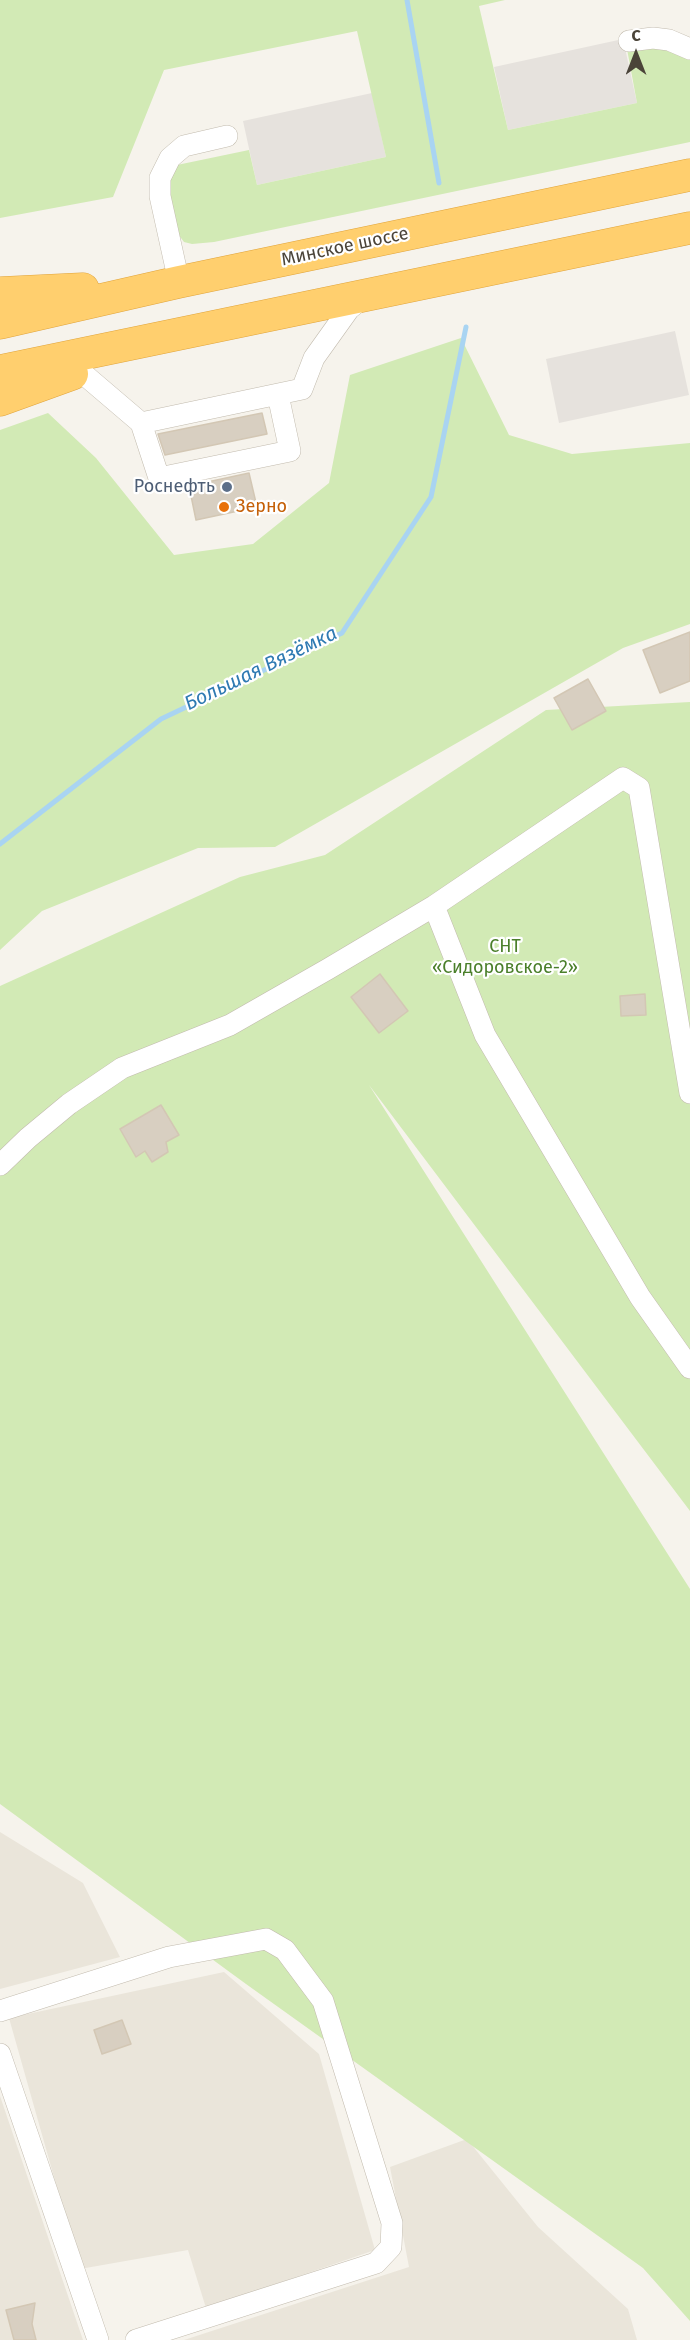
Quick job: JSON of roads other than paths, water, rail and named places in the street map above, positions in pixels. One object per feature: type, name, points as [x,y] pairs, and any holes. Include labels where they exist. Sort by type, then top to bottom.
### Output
[{"type":"highway","name":"Минское шоссе","points":[[0,322],[173,283],[690,175]]},
{"type":"highway","points":[[0,371],[690,228]]},
{"type":"highway","points":[[0,293],[173,283]]},
{"type":"highway","points":[[0,400],[174,336]]},
{"type":"street","points":[[629,41],[653,38],[669,40],[690,50]]},
{"type":"street","points":[[173,283],[160,196],[160,178],[170,158],[184,146],[227,136]]},
{"type":"street","points":[[141,423],[302,389],[314,358],[349,309],[364,296]]},
{"type":"street","points":[[80,371],[141,423],[159,478],[290,451],[278,394]]},
{"type":"street","points":[[0,1165],[69,1104],[122,1068],[230,1025],[434,906],[623,778],[639,788],[690,1093]]},
{"type":"street","points":[[434,906],[484,1035],[640,1297],[690,1368]]},
{"type":"street","points":[[0,2011],[169,1957],[266,1939],[285,1950],[323,2001],[392,2223],[391,2247],[376,2263],[136,2340]]},
{"type":"street","points":[[0,2054],[98,2340]]},
{"type":"waterway","name":"Большая Вязёмка","points":[[407,0],[439,183]]},
{"type":"waterway","name":"Большая Вязёмка","points":[[0,844],[161,719],[342,633],[431,497],[466,327]]},
{"type":"place","name":"Роснефть","points":[[227,487]]},
{"type":"place","name":"Зерно","points":[[224,507]]},
{"type":"park label","name":"СНТ «Сидоровское-2»","points":[[505,957]]}]
